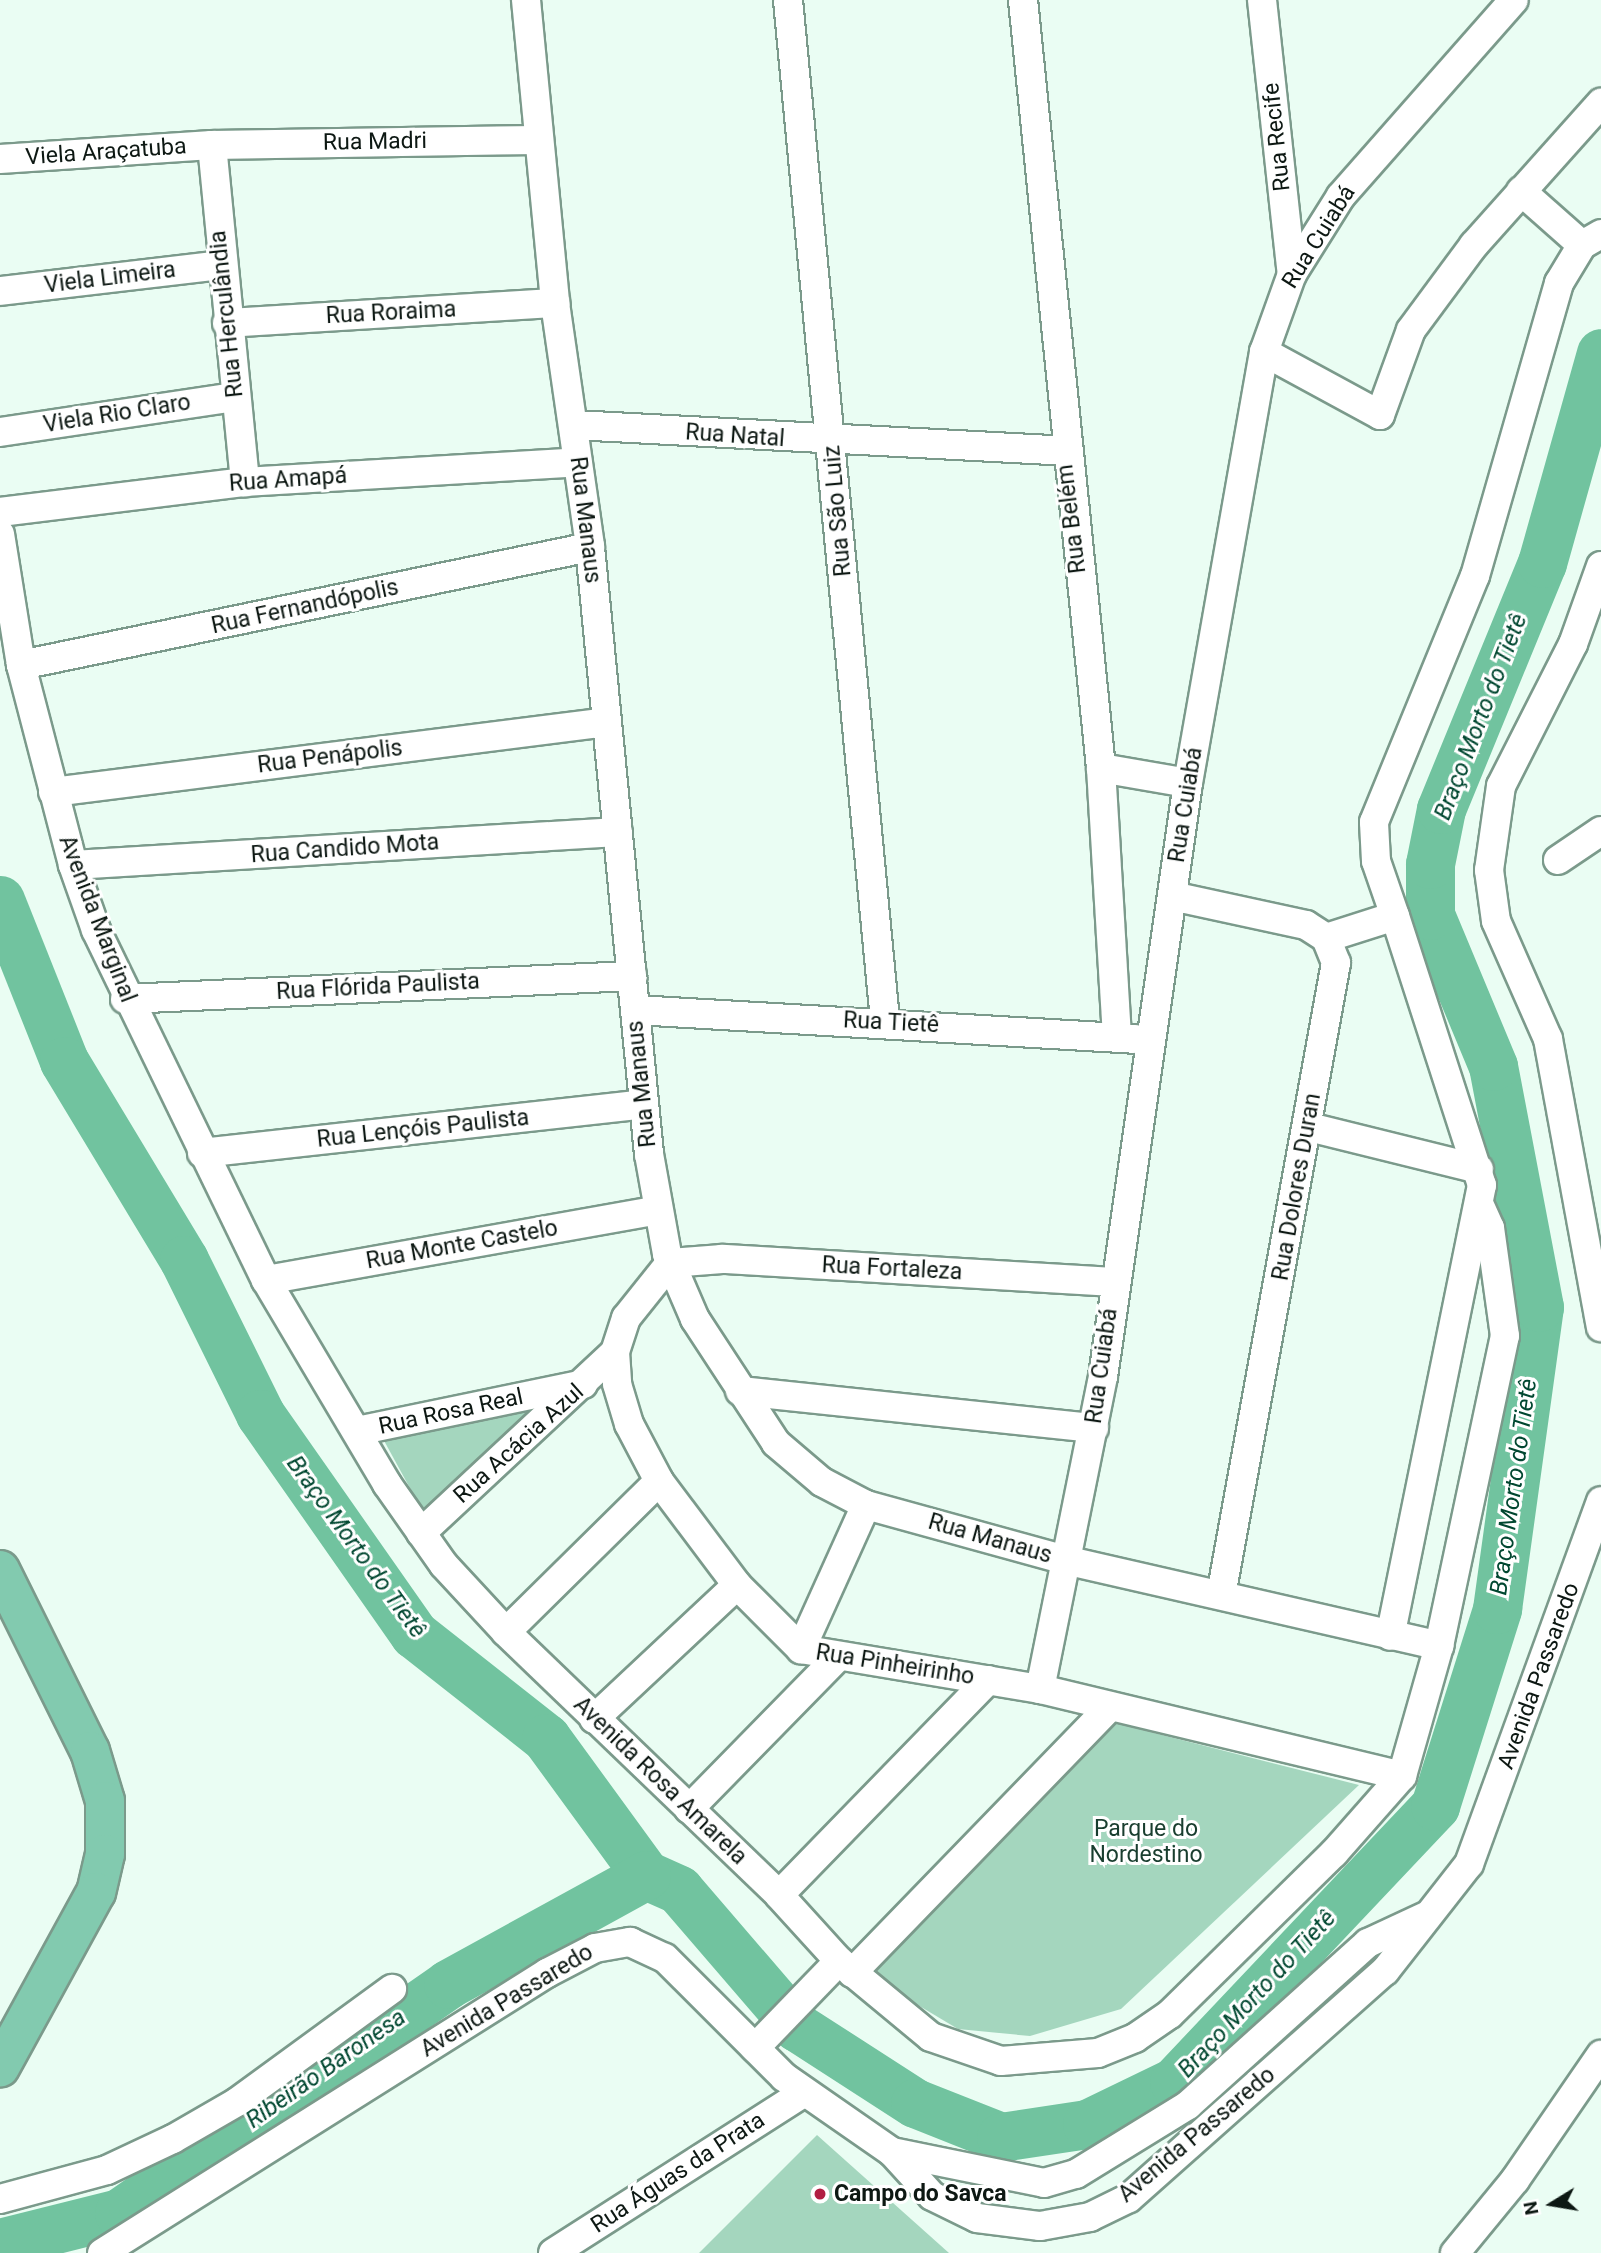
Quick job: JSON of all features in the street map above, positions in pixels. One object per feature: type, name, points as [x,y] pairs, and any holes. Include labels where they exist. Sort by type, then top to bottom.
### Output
[{"type":"main road","points":[[0,1570],[90,1751],[105,1801],[105,1854],[96,1892],[0,2067]]},
{"type":"street","name":"Rua Manaus","points":[[526,0],[555,303],[590,547],[643,1104],[658,1210],[670,1263],[695,1319],[740,1391],[795,1461],[866,1505],[1069,1561],[1439,1646]]},
{"type":"street","name":"Rua São Luiz","points":[[788,0],[885,1021]]},
{"type":"street","name":"Rua Belém","points":[[1023,0],[1064,452],[1101,768],[1117,1037]]},
{"type":"street","name":"Rua Recife","points":[[1262,0],[1292,274]]},
{"type":"street","name":"Rua Cuiabá","points":[[1040,1689],[1069,1561],[1094,1428],[1148,1041],[1188,783],[1264,352],[1292,274],[1348,187],[1502,6]]},
{"type":"street","points":[[1264,352],[1380,415],[1411,330],[1521,191],[1601,103]]},
{"type":"street","name":"Rua Madri","points":[[212,145],[538,140]]},
{"type":"street","name":"Viela Araçatuba","points":[[0,159],[212,145]]},
{"type":"street","name":"Rua Herculândia","points":[[212,145],[221,265],[244,482]]},
{"type":"street","points":[[1390,1636],[1479,1203],[1479,1169],[1376,861],[1374,822],[1475,576],[1559,284],[1592,239],[1521,191]]},
{"type":"street","name":"Viela Limeira","points":[[0,291],[221,265]]},
{"type":"street","name":"Rua Roraima","points":[[227,323],[555,303]]},
{"type":"street","name":"Viela Rio Claro","points":[[0,432],[235,397]]},
{"type":"street","name":"Rua Natal","points":[[574,425],[832,442],[1064,452]]},
{"type":"street","name":"Rua Amapá","points":[[0,512],[244,482],[577,462]]},
{"type":"street","name":"Avenida Marginal","points":[[0,534],[21,665],[73,865],[125,999],[266,1279]]},
{"type":"street","name":"Rua Fernandópolis","points":[[21,665],[590,547]]},
{"type":"street","points":[[1601,566],[1573,643],[1502,786],[1489,870],[1496,921],[1555,1066],[1601,1326]]},
{"type":"street","name":"Rua Penápolis","points":[[53,793],[607,722]]},
{"type":"street","points":[[1101,768],[1188,783]]},
{"type":"street","points":[[1558,860],[1601,831]]},
{"type":"street","name":"Rua Candido Mota","points":[[73,865],[618,832]]},
{"type":"street","points":[[1172,896],[1287,920],[1326,938],[1395,916]]},
{"type":"street","name":"Rua Dolores Duran","points":[[1221,1595],[1335,977],[1326,938]]},
{"type":"street","name":"Rua Flórida Paulista","points":[[125,999],[632,976]]},
{"type":"street","name":"Rua Tietê","points":[[635,1010],[885,1021],[1148,1041]]},
{"type":"street","name":"Rua Lençóis Paulista","points":[[202,1153],[643,1104]]},
{"type":"street","points":[[1309,1127],[1479,1169]]},
{"type":"street","points":[[1402,1776],[1439,1646],[1505,1336],[1490,1228],[1479,1203]]},
{"type":"street","name":"Rua Monte Castelo","points":[[266,1279],[658,1210]]},
{"type":"street","name":"Rua Fortaleza","points":[[670,1263],[722,1259],[1114,1282]]},
{"type":"street","points":[[615,1352],[635,1301],[670,1263]]},
{"type":"street","name":"Avenida Rosa Amarela","points":[[266,1279],[421,1533],[506,1632],[779,1895],[845,1967],[931,2037],[1001,2061],[1098,2053],[1170,2014],[1334,1853],[1402,1776]]},
{"type":"street","name":"Rua Acácia Azul","points":[[421,1533],[586,1383],[615,1352]]},
{"type":"street","name":"Rua Pinheirinho","points":[[615,1352],[629,1424],[659,1481],[737,1585],[802,1649],[835,1660],[1040,1689],[1402,1776]]},
{"type":"street","name":"Rua Rosa Real","points":[[357,1432],[586,1383]]},
{"type":"street","points":[[740,1391],[1094,1428]]},
{"type":"street","points":[[506,1632],[659,1481]]},
{"type":"street","name":"Avenida Passaredo","points":[[102,2253],[547,1973],[609,1943],[630,1942],[665,1958],[803,2093],[892,2152],[932,2196],[977,2218],[1040,2226],[1090,2217],[1129,2198],[1385,1971],[1424,1917],[1469,1864],[1601,1501]]},
{"type":"street","points":[[802,1649],[866,1505]]},
{"type":"street","points":[[594,1719],[737,1585]]},
{"type":"street","points":[[689,1810],[835,1660]]},
{"type":"street","points":[[779,1895],[988,1680]]},
{"type":"street","points":[[755,2048],[845,1967],[1110,1707]]},
{"type":"street","name":"Avenida Passaredo","points":[[892,2152],[1044,2183],[1076,2174],[1188,2105],[1368,1943],[1424,1917]]},
{"type":"street","points":[[0,2199],[107,2170],[173,2138],[237,2102],[392,1989]]},
{"type":"street","points":[[1455,2253],[1515,2180],[1601,2055]]},
{"type":"street","name":"Rua Águas da Prata","points":[[554,2253],[803,2093]]},
{"type":"green space","points":[[562,1397],[423,1512],[382,1437]]},
{"type":"green space","name":"Parque do Nordestino","points":[[1115,1723],[1359,1785],[1121,2009],[1030,2036],[958,2029],[891,1989],[874,1968]]},
{"type":"green space","name":"Campo do Savca","points":[[817,2135],[949,2253],[699,2253]]},
{"type":"waterway","name":"Braço Morto do Tietê","points":[[0,900],[64,1061],[184,1260],[260,1414],[414,1634],[546,1738],[646,1875],[679,1890],[797,2027],[915,2103],[1001,2137],[1087,2124],[1174,2082],[1435,1806],[1497,1609],[1539,1307],[1493,1066],[1430,915],[1430,864],[1441,809],[1542,563],[1601,353]]},
{"type":"waterway","name":"Ribeirão Baronesa","points":[[0,2243],[119,2213],[448,1984],[646,1875]]},
{"type":"place","name":"Campo do Savca","points":[[820,2194]]}]
